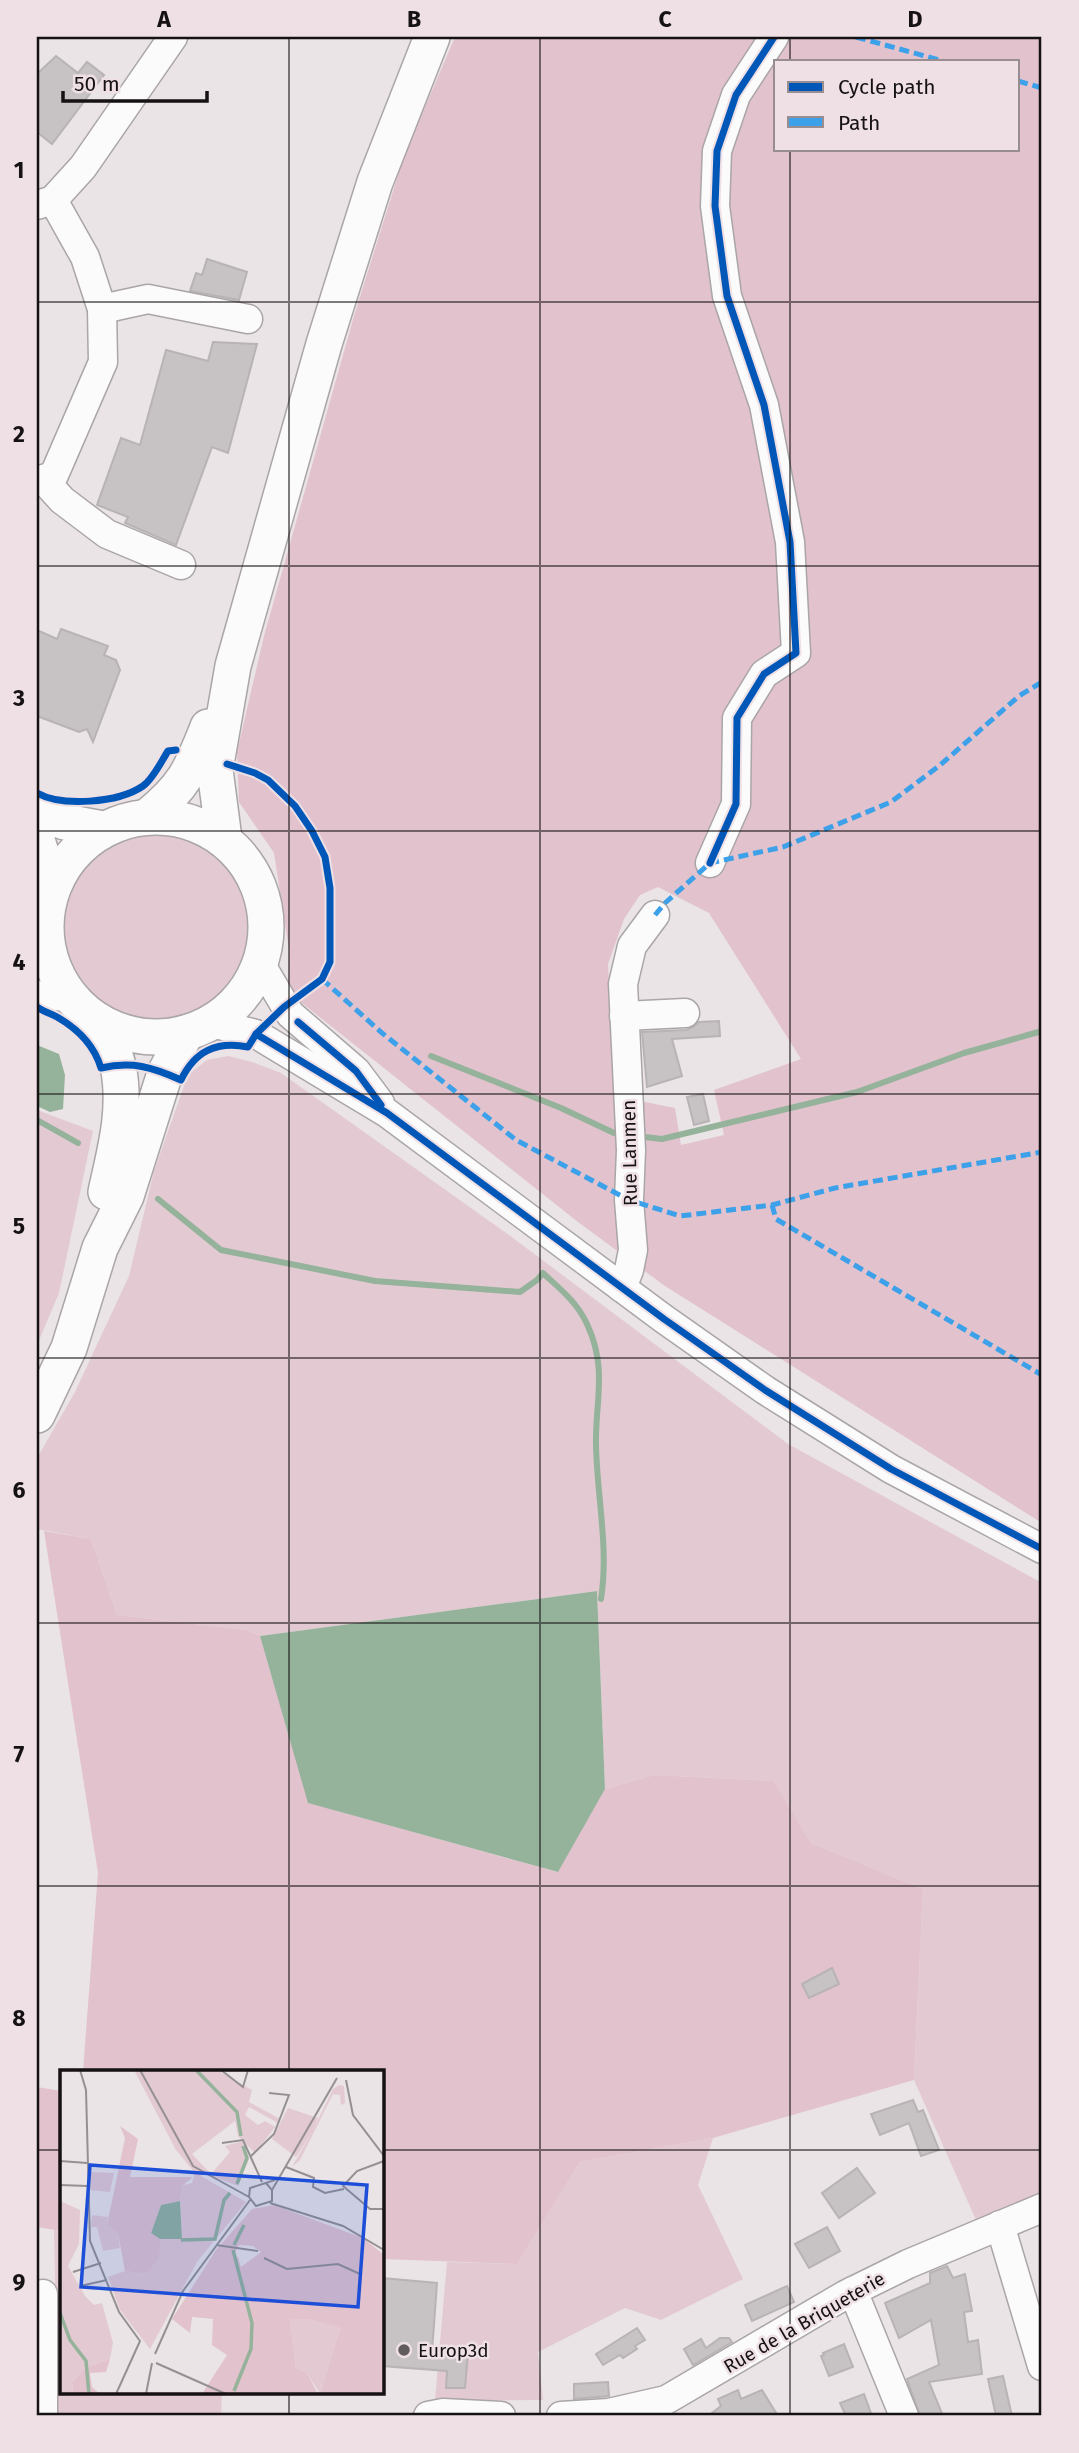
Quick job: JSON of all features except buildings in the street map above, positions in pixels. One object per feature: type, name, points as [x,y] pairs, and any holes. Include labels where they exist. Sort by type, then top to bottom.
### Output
[{"type":"main road","points":[[224,839],[215,771],[233,666],[324,344],[363,219],[432,37]]},
{"type":"main road","points":[[148,816],[172,797],[191,769],[233,666]]},
{"type":"main road","points":[[37,813],[65,822],[103,829]]},
{"type":"main road","points":[[148,816],[175,817],[201,825],[224,839],[243,858],[257,882],[265,908],[266,936],[260,962],[249,987],[232,1007],[187,1031],[144,1037],[103,1024],[54,996],[57,976],[41,932],[52,888],[64,864],[82,844],[103,829],[125,820],[148,816]]},
{"type":"main road","points":[[37,840],[52,888]]},
{"type":"main road","points":[[103,1024],[118,1064],[122,1093],[121,1119],[101,1219],[108,1233]]},
{"type":"main road","points":[[37,1415],[69,1348],[108,1233],[126,1196],[165,1073],[187,1031]]},
{"type":"street","points":[[173,37],[83,167],[45,203],[85,257],[102,309],[103,362],[54,475],[40,480],[107,534],[181,565]]},
{"type":"street","points":[[710,863],[736,804],[737,718],[764,674],[796,653],[790,542],[764,405],[727,296],[715,206],[717,151],[736,95],[774,37]]},
{"type":"street","points":[[102,309],[148,299],[248,319]]},
{"type":"street","name":"Rue Lanmen","points":[[622,1288],[633,1250],[629,1200],[630,1137],[623,984],[632,946],[655,915]]},
{"type":"street","points":[[260,962],[290,1014],[356,1070],[387,1113]]},
{"type":"street","points":[[624,1016],[685,1013]]},
{"type":"street","points":[[187,1031],[256,1034],[387,1113],[622,1288],[765,1390],[891,1469],[1042,1549]]},
{"type":"street","name":"Rue de la Briqueterie","points":[[561,2416],[609,2413],[666,2400],[853,2291],[908,2264],[1042,2208]]},
{"type":"street","points":[[1000,2225],[1042,2366]]},
{"type":"street","points":[[853,2291],[904,2416]]},
{"type":"street","points":[[43,2294],[43,2416]]},
{"type":"street","points":[[428,2416],[443,2413],[500,2416]]},
{"type":"shaded area","points":[[455,37],[1042,37],[1042,1523],[665,1286],[578,1222],[288,992],[289,949],[274,853],[239,802],[237,752],[264,636],[354,316],[404,156]],"holes":[[[658,887],[709,913],[801,1059],[714,1090],[724,1135],[681,1145],[675,1108],[615,1096],[608,964],[624,919],[640,895]]]},
{"type":"shaded area","points":[[162,828],[199,836],[231,857],[252,889],[260,926],[252,963],[231,995],[199,1016],[162,1024],[125,1016],[93,995],[72,963],[64,926],[72,889],[93,857],[125,836]]},
{"type":"shaded area","points":[[37,1045],[59,1054],[65,1075],[63,1109],[50,1112],[37,1106]]},
{"type":"shaded area","points":[[228,1056],[281,1073],[509,1235],[788,1444],[1042,1583],[1042,2193],[976,2220],[914,2080],[923,1889],[811,1843],[774,1781],[654,1775],[605,1789],[597,1591],[260,1636],[246,1630],[117,1615],[91,1539],[37,1529],[37,1458],[75,1392],[129,1276],[154,1171],[188,1075],[207,1060]]},
{"type":"shaded area","points":[[37,1110],[93,1131],[59,1293],[37,1345]]},
{"type":"shaded area","points":[[44,1531],[91,1539],[117,1615],[246,1630],[260,1636],[309,1803],[557,1872],[605,1789],[654,1775],[774,1781],[811,1843],[923,1889],[914,2080],[713,2138],[580,2162],[517,2264],[383,2259],[383,2070],[83,2070],[98,1873]]},
{"type":"shaded area","points":[[597,1591],[605,1789],[558,1872],[308,1803],[260,1636]]},
{"type":"shaded area","points":[[37,2087],[60,2091],[60,2231],[37,2227]]},
{"type":"shaded area","points":[[713,2138],[698,2185],[743,2279],[661,2320],[625,2308],[538,2352],[543,2400],[435,2401],[447,2262],[517,2264],[580,2162]]},
{"type":"shaded area","points":[[54,2230],[60,2231],[60,2394],[222,2394],[221,2416],[58,2416]]},
{"type":"waterway","points":[[636,1136],[662,1139],[857,1092],[964,1053],[1042,1031]]},
{"type":"waterway","points":[[431,1056],[622,1134]]},
{"type":"waterway","points":[[37,1120],[78,1143]]},
{"type":"waterway","points":[[158,1199],[221,1250],[375,1281],[520,1292],[543,1273],[578,1309],[587,1324],[597,1356],[599,1385],[596,1445],[604,1561],[601,1599]]},
{"type":"marked path","points":[[856,37],[939,60]]},
{"type":"marked path","points":[[1020,82],[1042,88]]},
{"type":"marked path","points":[[655,915],[710,863],[783,847],[891,802],[939,766],[1019,696],[1042,682]]},
{"type":"marked path","points":[[322,979],[382,1033],[516,1140],[629,1200],[680,1216],[772,1205],[835,1188],[1042,1152]]},
{"type":"marked path","points":[[772,1205],[776,1219],[1042,1375]]},
{"type":"cycle path","points":[[710,863],[736,804],[737,718],[764,674],[796,653],[790,542],[764,405],[727,296],[715,206],[717,151],[736,95],[774,37]]},
{"type":"cycle path","points":[[37,793],[61,800],[90,801],[132,792],[147,783],[168,751],[176,750]]},
{"type":"cycle path","points":[[37,1007],[78,1032],[90,1045],[101,1068],[142,1066],[181,1080],[193,1062],[208,1050],[226,1046],[248,1047],[256,1034],[284,1007],[322,979],[330,962],[330,888],[325,857],[295,806],[268,780],[227,764]]},
{"type":"cycle path","points":[[298,1022],[356,1071],[381,1105]]},
{"type":"cycle path","points":[[256,1034],[387,1113],[664,1319],[765,1390],[891,1469],[1042,1549]]},
{"type":"place","name":"Europ3d","points":[[404,2350]]}]
